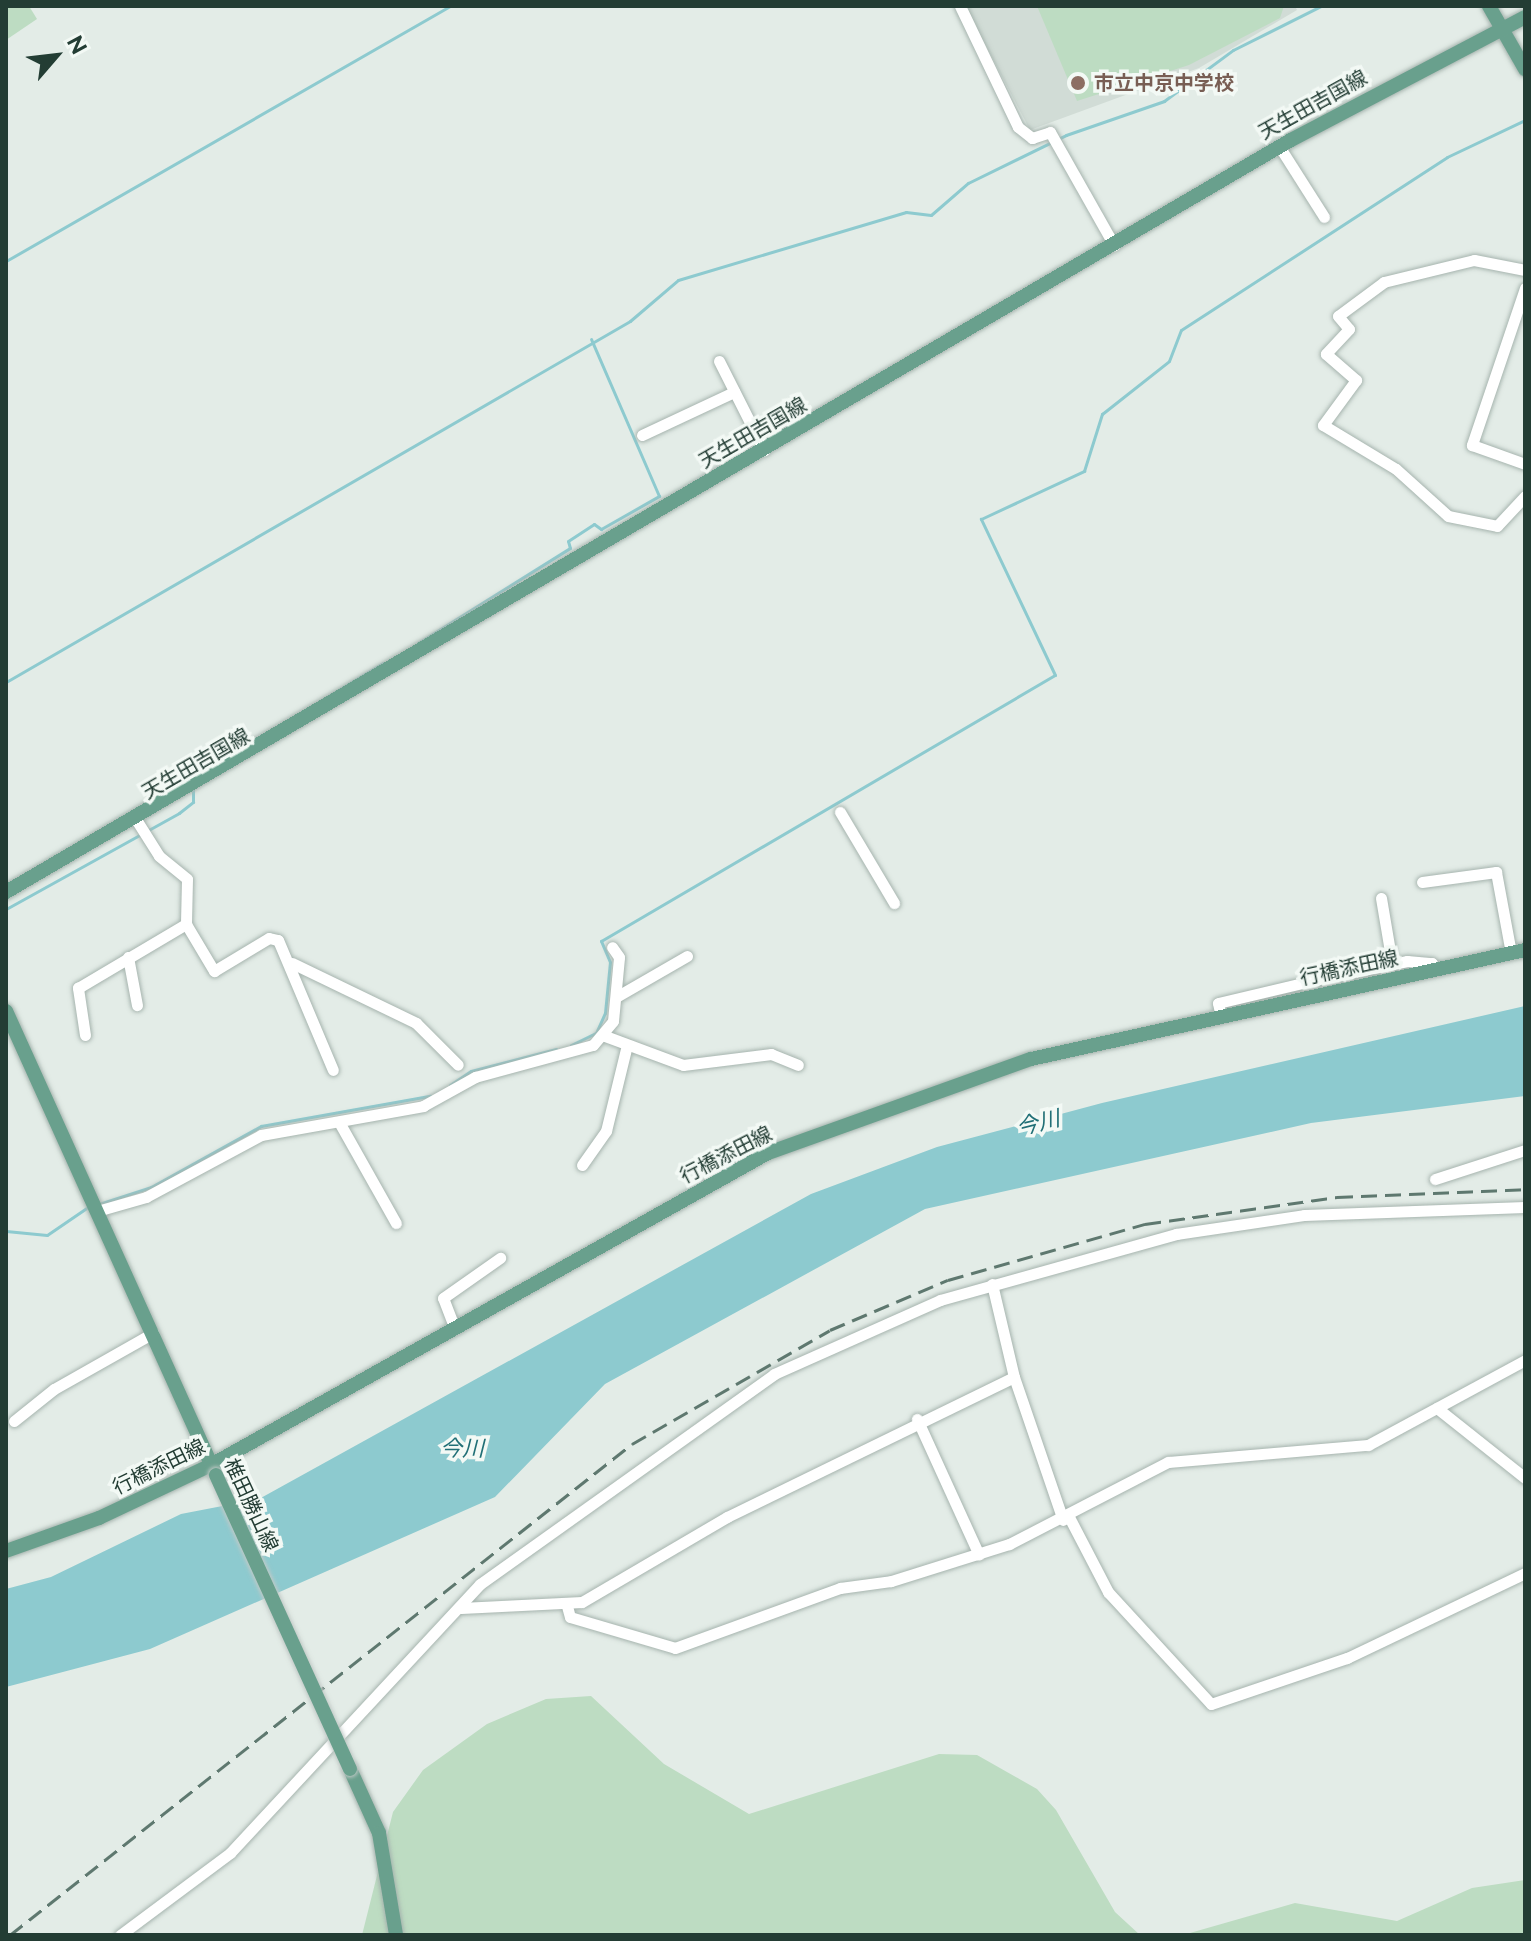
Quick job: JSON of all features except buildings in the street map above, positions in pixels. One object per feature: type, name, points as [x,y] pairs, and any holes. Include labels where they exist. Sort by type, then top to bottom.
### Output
[{"type":"main road","points":[[1489,6],[1525,69]]},
{"type":"main road","name":"天生田吉国線","points":[[6,892],[137,821],[1279,146],[1525,17]]},
{"type":"main road","name":"行橋添田線","points":[[6,1551],[99,1518],[213,1470],[455,1329],[768,1153],[1031,1059],[1518,952]]},
{"type":"main road","name":"椎田勝山線","points":[[6,1011],[379,1833],[396,1935]]},
{"type":"street","points":[[960,6],[1018,127],[1032,138],[1050,132],[1114,245]]},
{"type":"street","points":[[1279,146],[1324,217]]},
{"type":"street","points":[[1525,270],[1474,260],[1384,282],[1338,316],[1349,329],[1326,354],[1356,380],[1323,425],[1396,469],[1448,516],[1497,526],[1525,496]]},
{"type":"street","points":[[1525,288],[1472,445],[1525,464]]},
{"type":"street","points":[[719,361],[764,450]]},
{"type":"street","points":[[642,435],[734,392]]},
{"type":"street","points":[[840,812],[894,903]]},
{"type":"street","points":[[137,821],[159,856],[187,879],[186,924],[214,971],[269,938],[292,963],[416,1023],[458,1065]]},
{"type":"street","points":[[1422,882],[1496,872],[1518,952]]},
{"type":"street","points":[[1381,898],[1392,963]]},
{"type":"street","points":[[85,1035],[78,988],[186,924]]},
{"type":"street","points":[[605,1036],[616,997],[619,957],[612,947]]},
{"type":"street","points":[[616,997],[687,956]]},
{"type":"street","points":[[128,957],[137,1005]]},
{"type":"street","points":[[292,963],[333,1070]]},
{"type":"street","points":[[1221,1017],[1218,1003],[1392,963],[1432,963],[1434,970]]},
{"type":"street","points":[[97,1211],[146,1197],[261,1135],[443,1100],[475,1077],[605,1036],[626,1049],[705,1067],[771,1054],[798,1065]]},
{"type":"street","points":[[582,1165],[606,1131],[626,1049]]},
{"type":"street","points":[[339,1122],[396,1223]]},
{"type":"street","points":[[1435,1179],[1525,1150]]},
{"type":"street","points":[[120,1935],[230,1853],[491,1576],[774,1374],[992,1284],[1234,1224],[1525,1207]]},
{"type":"street","points":[[455,1329],[443,1298],[500,1258]]},
{"type":"street","points":[[992,1284],[1014,1377],[1066,1518],[1108,1592],[1211,1704],[1347,1658],[1525,1573]]},
{"type":"street","points":[[14,1421],[54,1389],[153,1333]]},
{"type":"street","points":[[567,1606],[570,1617],[675,1648],[840,1588],[979,1555],[1066,1518],[1168,1462],[1368,1445],[1525,1360]]},
{"type":"street","points":[[461,1608],[567,1606],[917,1419],[1014,1377]]},
{"type":"street","points":[[1437,1408],[1525,1478]]},
{"type":"street","points":[[917,1419],[979,1555]]},
{"type":"shaded area","name":"市立中京中学校","points":[[965,6],[1295,6],[1297,10],[1199,68],[1030,130]]},
{"type":"green space","points":[[6,6],[29,6],[37,19],[6,40]]},
{"type":"green space","points":[[1037,6],[1284,6],[1280,18],[1189,65],[1077,101]]},
{"type":"green space","points":[[591,1696],[664,1764],[749,1814],[939,1754],[977,1755],[1037,1789],[1056,1810],[1115,1912],[1140,1935],[362,1935],[393,1812],[423,1770],[487,1724],[546,1699]]},
{"type":"green space","points":[[1525,1880],[1525,1935],[1183,1935],[1295,1903],[1397,1921],[1472,1888]]},
{"type":"water","name":"今川","points":[[1525,1006],[1525,1096],[1311,1123],[925,1209],[605,1384],[495,1497],[150,1649],[6,1687],[6,1589],[51,1577],[181,1514],[259,1499],[811,1194],[937,1147],[1102,1103]]},
{"type":"waterway","points":[[6,261],[450,6]]},
{"type":"waterway","points":[[6,682],[630,321],[678,280],[906,212],[931,215],[968,183],[1066,135],[1164,101],[1233,50],[1321,6]]},
{"type":"waterway","points":[[571,1045],[596,1033],[605,1013],[610,962],[601,941],[1055,675],[981,519],[1084,471],[1102,414],[1169,361],[1181,330],[1447,157],[1525,120]]},
{"type":"waterway","points":[[418,643],[570,548],[568,541],[594,524],[601,529],[659,496],[591,339]]},
{"type":"waterway","points":[[193,778],[383,663]]},
{"type":"waterway","points":[[6,909],[179,813],[193,802],[193,789]]},
{"type":"waterway","points":[[450,1085],[471,1071],[556,1049]]},
{"type":"waterway","points":[[99,1204],[151,1187],[261,1126],[430,1096]]},
{"type":"waterway","points":[[6,1231],[47,1235],[88,1207]]},
{"type":"railway","points":[[10,1935],[632,1444],[830,1330],[948,1280],[1145,1224],[1337,1197],[1525,1189]]},
{"type":"place","name":"市立中京中学校","points":[[1078,83]]}]
